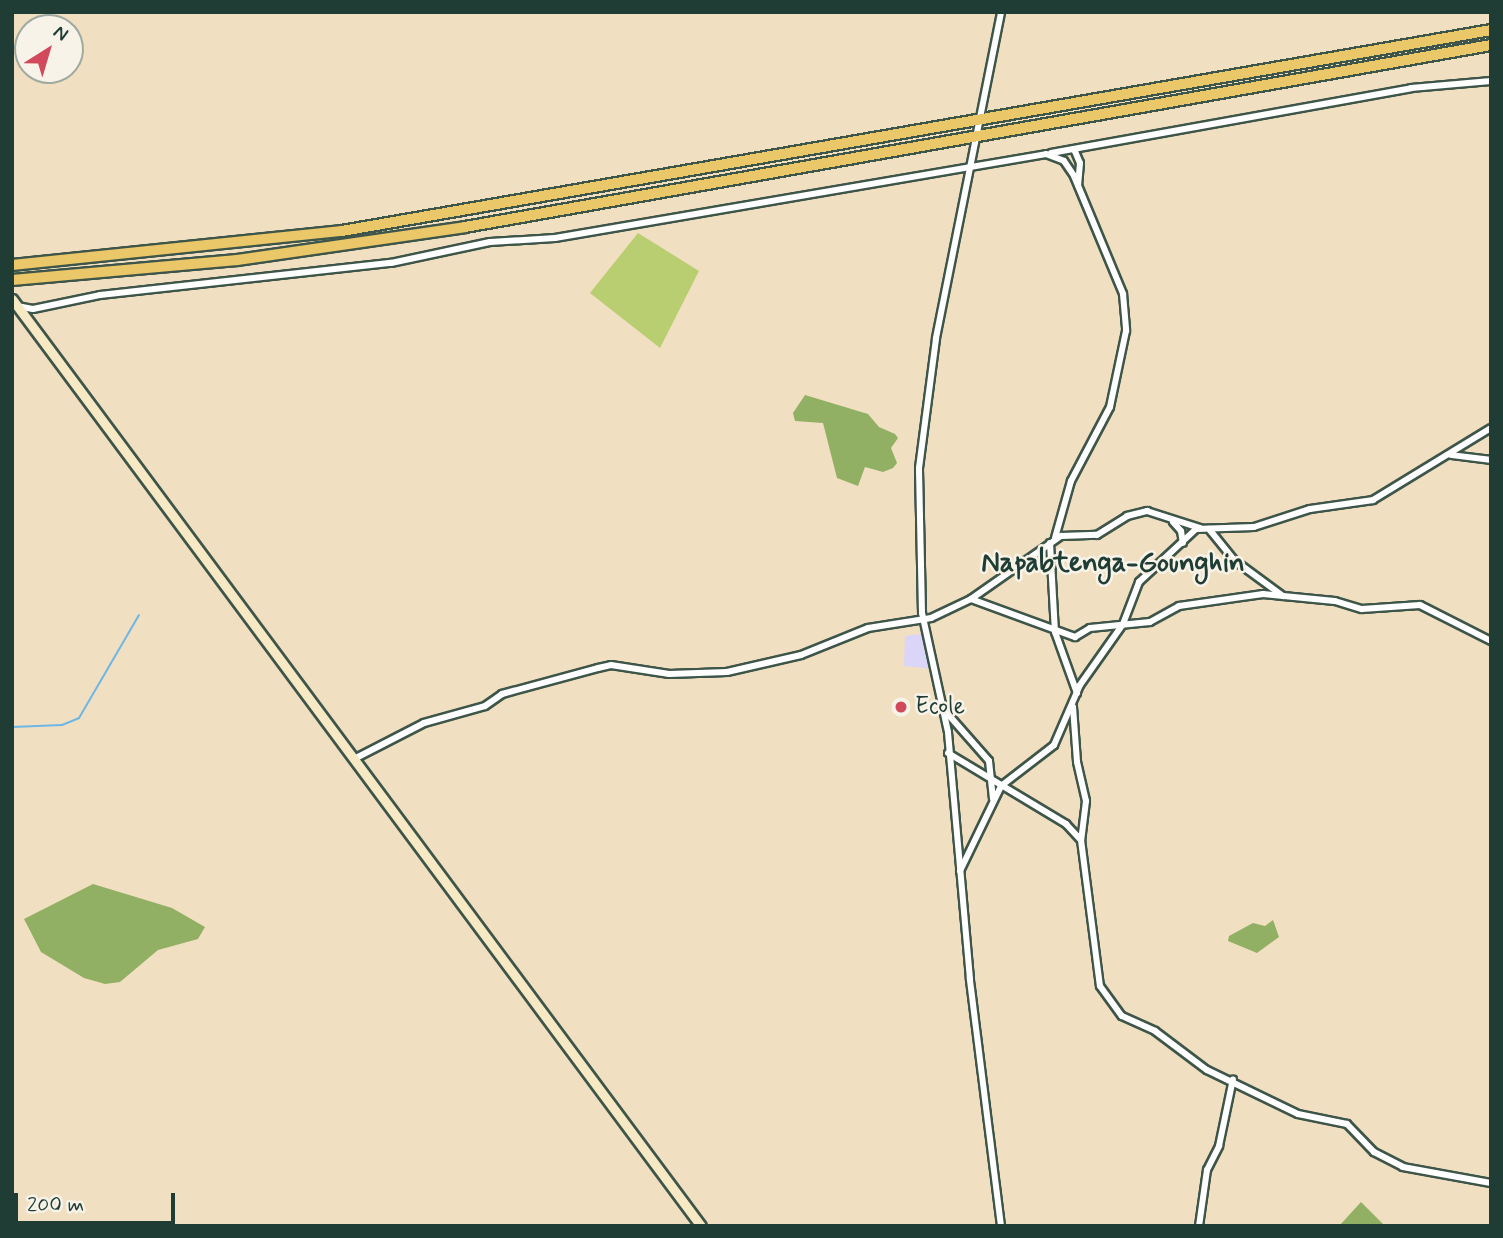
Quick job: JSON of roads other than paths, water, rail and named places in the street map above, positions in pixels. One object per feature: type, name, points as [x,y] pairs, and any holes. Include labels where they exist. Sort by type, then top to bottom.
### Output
[{"type":"highway","points":[[12,265],[342,230],[1491,30]]},
{"type":"highway","points":[[12,280],[237,260],[465,227],[1491,45]]},
{"type":"street","points":[[1000,1226],[959,872],[945,710],[924,619],[919,468],[936,338],[1001,12]]},
{"type":"street","points":[[15,303],[33,309],[100,295],[391,262],[490,242],[606,230],[1398,90],[1491,81]]},
{"type":"street","points":[[1074,149],[1080,163],[1078,187]]},
{"type":"street","points":[[1046,154],[1064,161],[1078,187],[1123,294],[1125,337],[1110,407],[1071,481],[1052,541],[1055,632],[1077,693]]},
{"type":"street","points":[[15,303],[200,557],[356,758],[701,1226]]},
{"type":"street","points":[[356,758],[424,723],[485,706],[502,694],[598,668],[611,665],[669,674],[727,672],[801,655],[868,628],[924,619],[971,599],[1001,582],[1052,541],[1097,535],[1141,511],[1200,528],[1254,527],[1310,509],[1373,500],[1451,455],[1491,428]]},
{"type":"street","points":[[1451,455],[1491,460]]},
{"type":"street","points":[[1172,522],[1181,531],[1182,544]]},
{"type":"street","points":[[959,872],[1002,784],[1049,751],[1073,707],[1077,693],[1123,624],[1139,582],[1200,528]]},
{"type":"street","points":[[1209,529],[1234,560],[1285,597]]},
{"type":"street","points":[[971,599],[1055,632],[1075,637],[1090,628],[1150,622],[1179,606],[1263,594],[1335,601],[1362,609],[1420,605],[1491,641]]},
{"type":"street","points":[[1073,707],[1076,752],[1086,802],[1081,840],[1088,917],[1104,995],[1122,1016],[1156,1031],[1207,1070],[1233,1079],[1298,1114],[1346,1124],[1374,1152],[1403,1167],[1491,1183]]},
{"type":"street","points":[[945,710],[979,746],[994,778],[993,800]]},
{"type":"street","points":[[947,752],[959,764],[994,778],[1020,800],[1066,824],[1081,840]]},
{"type":"street","points":[[1199,1226],[1208,1170],[1219,1146],[1233,1079]]},
{"type":"waterway","points":[[12,727],[62,725],[79,718],[139,615]]},
{"type":"place","name":"Ecole","points":[[901,707]]},
{"type":"district","name":"Napabtenga-Gounghin","points":[[1113,564]]}]
